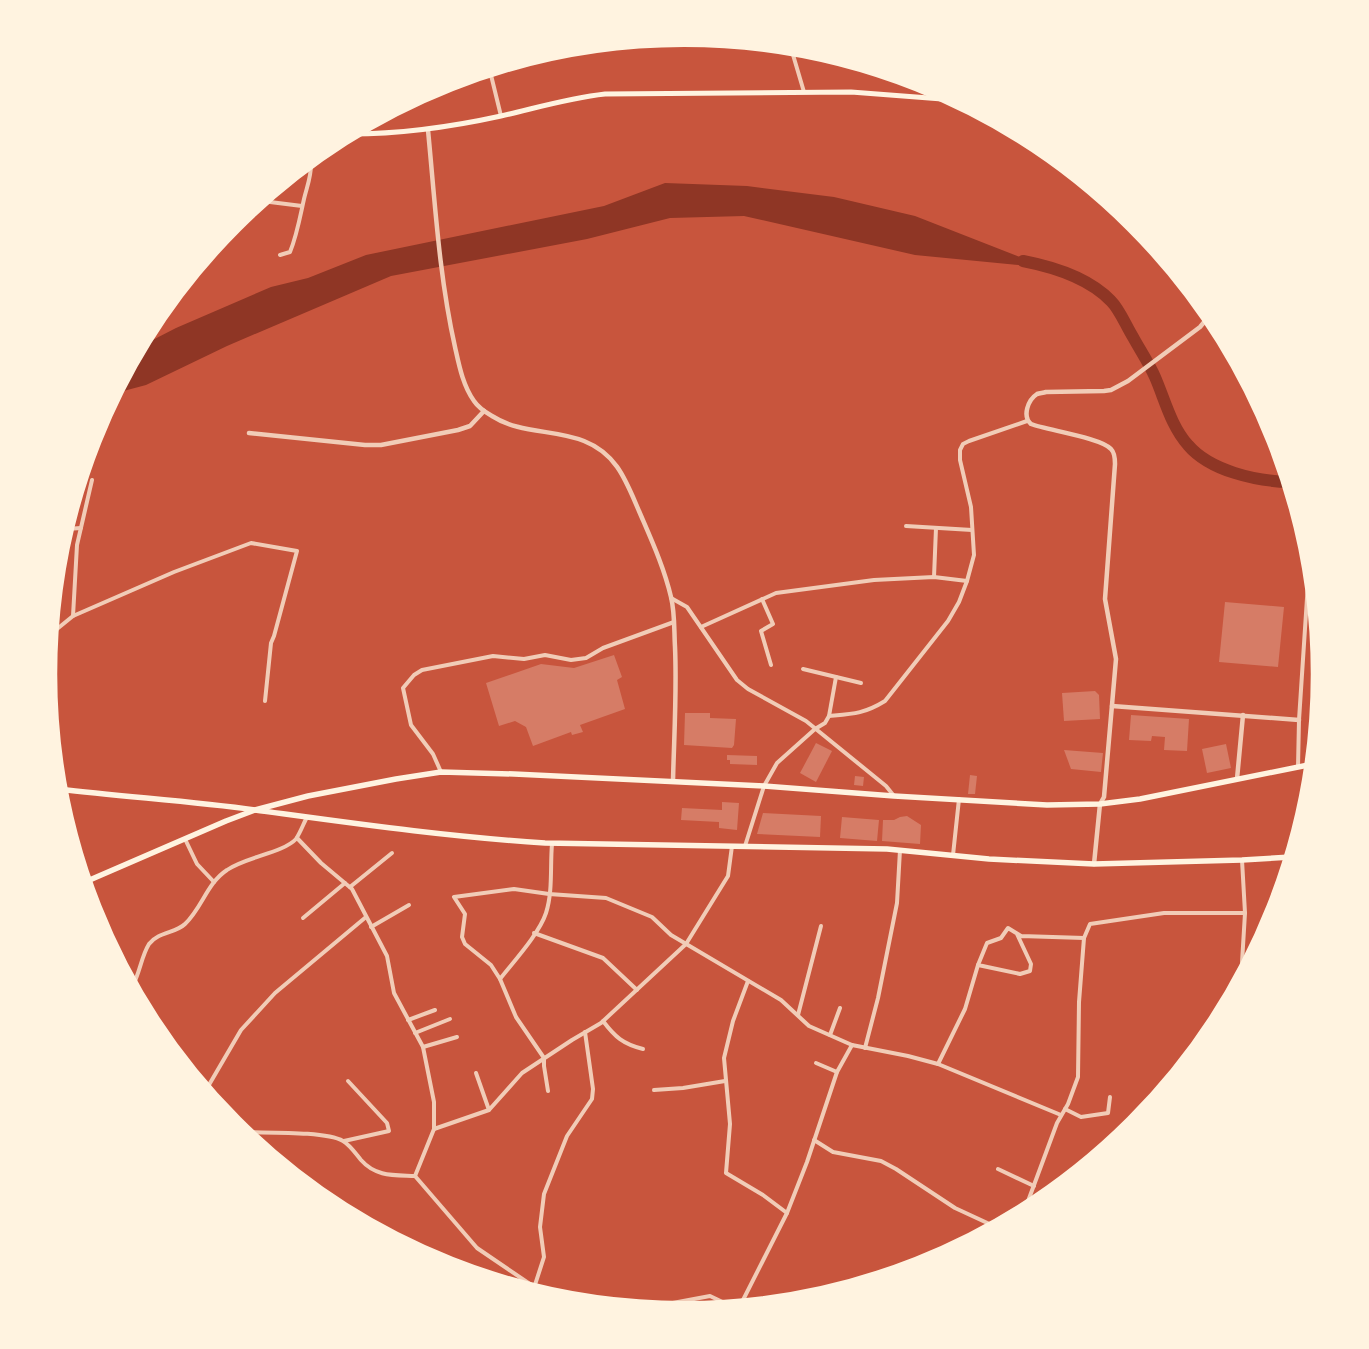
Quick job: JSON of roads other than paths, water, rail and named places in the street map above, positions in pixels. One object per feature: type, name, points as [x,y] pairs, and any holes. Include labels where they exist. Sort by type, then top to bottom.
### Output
[{"type":"main road","points":[[364,134],[428,130],[501,116],[574,98],[605,94],[851,92],[933,98]]},
{"type":"main road","points":[[91,879],[255,810],[318,794],[441,772],[673,781],[1047,805],[1100,804],[1140,799],[1306,765]]},
{"type":"main road","points":[[67,790],[255,810],[306,819],[552,844],[900,850],[1042,862],[1094,864],[1285,857]]},
{"type":"street","points":[[793,56],[804,92]]},
{"type":"street","points":[[492,77],[501,116]]},
{"type":"street","points":[[428,130],[443,283],[461,372],[474,402],[501,422],[518,428],[584,440],[600,450],[618,465],[657,553],[671,598],[674,622],[676,665],[673,781]]},
{"type":"street","points":[[280,255],[290,252],[294,243],[311,169]]},
{"type":"street","points":[[270,202],[302,206]]},
{"type":"street","points":[[1027,421],[1030,402],[1037,394],[1046,392],[1111,390],[1128,382],[1205,322]]},
{"type":"street","points":[[249,433],[381,445],[470,426],[484,411]]},
{"type":"street","points":[[828,716],[859,713],[870,710],[885,701],[948,621],[958,602],[974,555],[971,507],[960,460],[960,450],[963,444],[1027,421],[1037,426],[1100,442],[1111,448],[1115,464],[1105,599],[1116,659],[1104,797],[1100,804],[1094,864]]},
{"type":"street","points":[[73,616],[77,545],[92,480]]},
{"type":"street","points":[[906,526],[972,530]]},
{"type":"street","points":[[74,528],[81,528]]},
{"type":"street","points":[[934,577],[936,528]]},
{"type":"street","points":[[59,628],[73,616],[174,572],[252,543],[297,551],[274,636],[270,643],[265,701]]},
{"type":"street","points":[[701,627],[776,593],[874,580],[934,577],[966,581]]},
{"type":"street","points":[[1298,767],[1299,720],[1307,595]]},
{"type":"street","points":[[671,598],[687,607],[737,680],[748,689],[806,721],[886,786],[894,796]]},
{"type":"street","points":[[762,599],[773,624],[761,631],[770,665]]},
{"type":"street","points":[[441,772],[433,754],[411,725],[403,688],[414,675],[422,670],[493,656],[524,659],[545,655],[571,660],[586,658],[603,648],[674,622]]},
{"type":"street","points":[[803,668],[861,682]]},
{"type":"street","points":[[745,846],[764,786],[778,763],[815,729],[825,723],[836,677]]},
{"type":"street","points":[[1112,706],[1299,720]]},
{"type":"street","points":[[1237,780],[1243,715]]},
{"type":"street","points":[[953,855],[959,799]]},
{"type":"street","points":[[136,981],[150,942],[184,925],[214,882],[225,870],[242,861],[288,846],[297,838],[306,819]]},
{"type":"street","points":[[297,838],[352,889],[387,956],[394,993],[423,1047],[434,1102],[434,1130],[415,1176]]},
{"type":"street","points":[[185,839],[197,864],[214,882]]},
{"type":"street","points":[[500,980],[534,933],[546,911],[550,894],[552,844]]},
{"type":"street","points":[[434,1130],[489,1110],[522,1073],[603,1021],[686,944],[728,876],[732,846]]},
{"type":"street","points":[[865,1048],[878,998],[897,903],[900,850]]},
{"type":"street","points":[[350,887],[392,853]]},
{"type":"street","points":[[1242,860],[1245,913],[1242,964]]},
{"type":"street","points":[[302,918],[345,883]]},
{"type":"street","points":[[548,1091],[544,1058],[516,1017],[500,980],[491,965],[465,944],[462,938],[462,930],[465,914],[454,897],[514,888],[550,894],[606,898],[652,917],[671,935],[781,1000],[810,1026],[852,1045],[938,1064],[1061,1115]]},
{"type":"street","points":[[371,927],[409,905]]},
{"type":"street","points":[[1028,1201],[1061,1115],[1078,1077],[1079,1002],[1084,938],[1090,924],[1164,913],[1245,913]]},
{"type":"street","points":[[209,1085],[241,1030],[275,993],[366,917]]},
{"type":"street","points":[[798,1015],[821,926]]},
{"type":"street","points":[[938,1064],[965,1009],[978,965],[987,943],[1001,938],[1008,928],[1021,936],[1084,938]]},
{"type":"street","points":[[534,933],[603,958],[637,990]]},
{"type":"street","points":[[978,965],[1020,974],[1030,971],[1031,964],[1017,934]]},
{"type":"street","points":[[748,981],[724,1058],[730,1124],[726,1173],[787,1212]]},
{"type":"street","points":[[830,1035],[840,1008]]},
{"type":"street","points":[[408,1020],[434,1010]]},
{"type":"street","points":[[415,1033],[450,1019]]},
{"type":"street","points":[[603,1021],[615,1037],[631,1046],[644,1049]]},
{"type":"street","points":[[535,1284],[544,1257],[540,1227],[544,1194],[568,1136],[592,1099],[594,1089],[585,1032]]},
{"type":"street","points":[[423,1047],[457,1036]]},
{"type":"street","points":[[743,1299],[787,1212],[837,1072],[852,1045]]},
{"type":"street","points":[[816,1062],[837,1072]]},
{"type":"street","points":[[476,1073],[489,1110]]},
{"type":"street","points":[[344,1141],[389,1131],[387,1123],[348,1081]]},
{"type":"street","points":[[654,1090],[684,1088],[725,1081]]},
{"type":"street","points":[[1065,1109],[1080,1117],[1108,1113],[1110,1097]]},
{"type":"street","points":[[254,1132],[332,1137],[344,1141],[366,1166],[378,1173],[415,1176],[477,1248],[523,1281]]},
{"type":"street","points":[[814,1140],[834,1152],[881,1161],[896,1168],[955,1208],[989,1224]]},
{"type":"street","points":[[998,1169],[1034,1186]]},
{"type":"street","points":[[675,1303],[710,1296],[721,1301]]},
{"type":"waterway","points":[[1023,261],[1047,267],[1082,280],[1111,301],[1120,313],[1150,367],[1177,430],[1197,454],[1208,462],[1234,473],[1282,481]]}]
